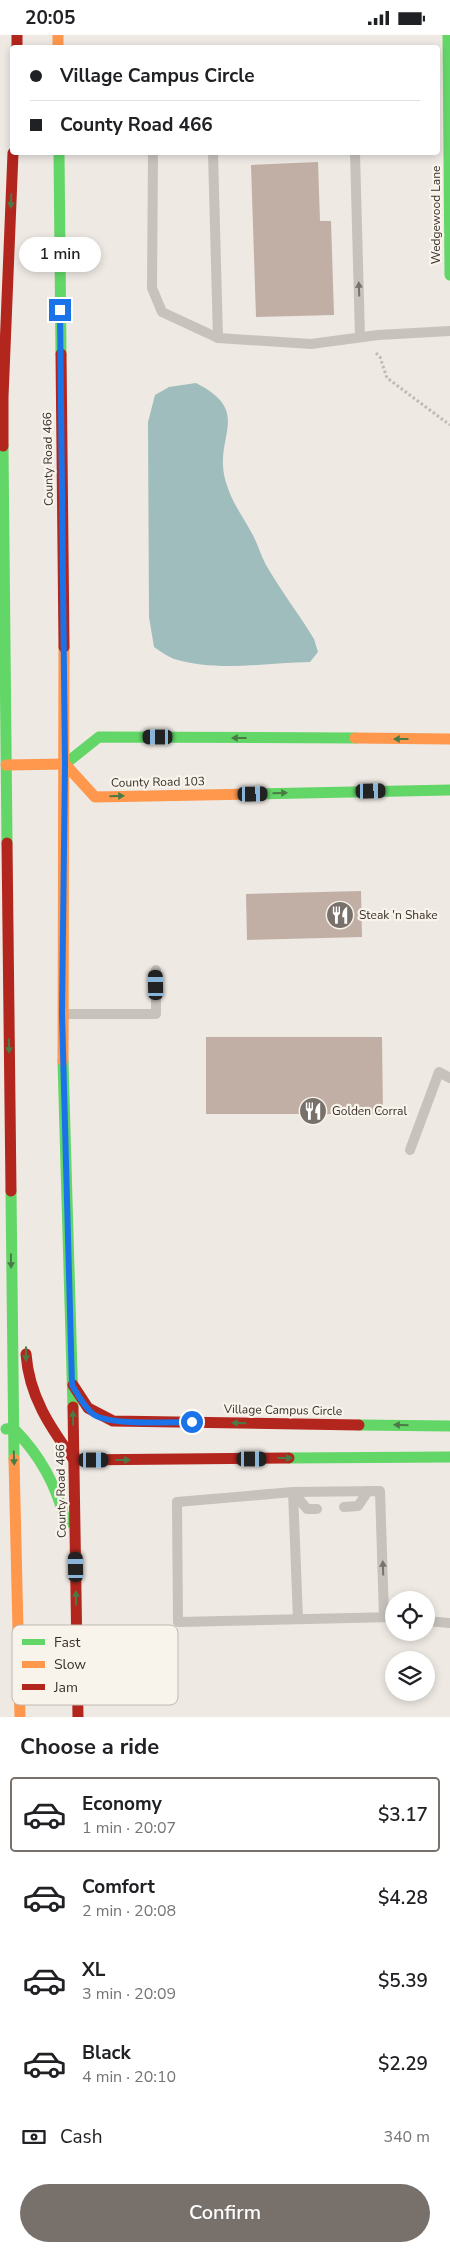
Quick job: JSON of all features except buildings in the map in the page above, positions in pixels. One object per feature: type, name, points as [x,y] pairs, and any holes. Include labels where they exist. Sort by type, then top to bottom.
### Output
[{"type":"main road","name":"Wedgewood Lane","points":[[448,35],[445,71],[450,275]]},
{"type":"main road","points":[[14,155],[3,397],[2,551],[6,765],[6,1221],[16,1496],[18,1625]]},
{"type":"main road","name":"County Road 466","points":[[59,155],[65,764],[62,1014],[77,1625]]},
{"type":"main road","points":[[6,765],[65,764],[99,737],[450,739]]},
{"type":"main road","name":"County Road 103","points":[[65,764],[95,797],[450,790]]},
{"type":"main road","points":[[6,1221],[23,1249]]},
{"type":"main road","points":[[26,1344],[26,1363],[30,1386],[42,1413],[74,1460],[450,1457]]},
{"type":"main road","name":"Village Campus Circle","points":[[72,1385],[93,1414],[112,1421],[450,1426]]},
{"type":"main road","points":[[0,1429],[13,1428]]},
{"type":"main road","points":[[13,1428],[42,1459],[54,1482],[64,1514],[76,1567]]},
{"type":"main road","points":[[3,1478],[16,1496]]},
{"type":"lane","points":[[153,155],[152,288],[162,313],[218,338],[311,344],[360,337],[450,331]]},
{"type":"lane","points":[[213,155],[218,338]]},
{"type":"lane","points":[[355,155],[360,337]]},
{"type":"lane","points":[[62,1014],[156,1014],[156,970]]},
{"type":"lane","points":[[410,1150],[439,1072],[450,1078]]},
{"type":"lane","points":[[344,1507],[358,1506],[368,1491]]},
{"type":"lane","points":[[385,1617],[178,1622],[177,1501],[293,1492],[380,1491],[387,1591]]},
{"type":"lane","points":[[293,1492],[308,1509],[317,1509]]},
{"type":"lane","points":[[293,1492],[298,1619]]},
{"type":"lane","points":[[435,1622],[450,1623]]},
{"type":"path","points":[[360,337],[380,357],[387,377],[450,425]]},
{"type":"water","points":[[196,383],[213,394],[223,404],[228,425],[223,463],[225,479],[230,494],[255,539],[266,565],[314,639],[318,652],[310,662],[241,666],[207,665],[174,659],[154,647],[149,617],[148,422],[155,395],[169,387]]},
{"type":"traffic: fast","points":[[448,35],[450,275]]},
{"type":"traffic: fast","points":[[59,155],[61,354]]},
{"type":"traffic: fast","points":[[3,446],[7,843]]},
{"type":"traffic: fast","points":[[65,764],[99,737],[355,738]]},
{"type":"traffic: fast","points":[[254,794],[450,790]]},
{"type":"traffic: fast","points":[[63,1061],[73,1407]]},
{"type":"traffic: fast","points":[[11,1191],[14,1459]]},
{"type":"traffic: fast","points":[[359,1425],[450,1426]]},
{"type":"traffic: fast","points":[[6,1429],[13,1428],[32,1449],[52,1484],[66,1523]]},
{"type":"traffic: fast","points":[[289,1458],[450,1457]]},
{"type":"traffic: slow","points":[[58,35],[58,45]]},
{"type":"traffic: slow","points":[[63,1061],[64,647]]},
{"type":"traffic: slow","points":[[355,738],[450,739]]},
{"type":"traffic: slow","points":[[65,764],[95,797],[254,794]]},
{"type":"traffic: slow","points":[[6,765],[65,764]]},
{"type":"traffic: slow","points":[[14,1459],[18,1625]]},
{"type":"traffic: slow","points":[[20,1705],[20,1717]]},
{"type":"traffic: jam","points":[[17,35],[17,45]]},
{"type":"traffic: jam","points":[[3,446],[3,397],[13,155]]},
{"type":"traffic: jam","points":[[61,354],[64,647]]},
{"type":"traffic: jam","points":[[7,843],[11,1191]]},
{"type":"traffic: jam","points":[[26,1354],[31,1384],[36,1397],[49,1423],[74,1460],[289,1458]]},
{"type":"traffic: jam","points":[[73,1385],[88,1408],[113,1421],[359,1425]]},
{"type":"traffic: jam","points":[[73,1407],[77,1625]]},
{"type":"traffic: jam","points":[[78,1705],[78,1717]]},
{"type":"place","name":"Steak 'n Shake","points":[[340,915]]},
{"type":"place","name":"Golden Corral","points":[[313,1111]]},
{"type":"route","points":[[60,310],[65,764],[62,1014],[72,1385],[93,1414],[112,1421],[192,1422]]}]
